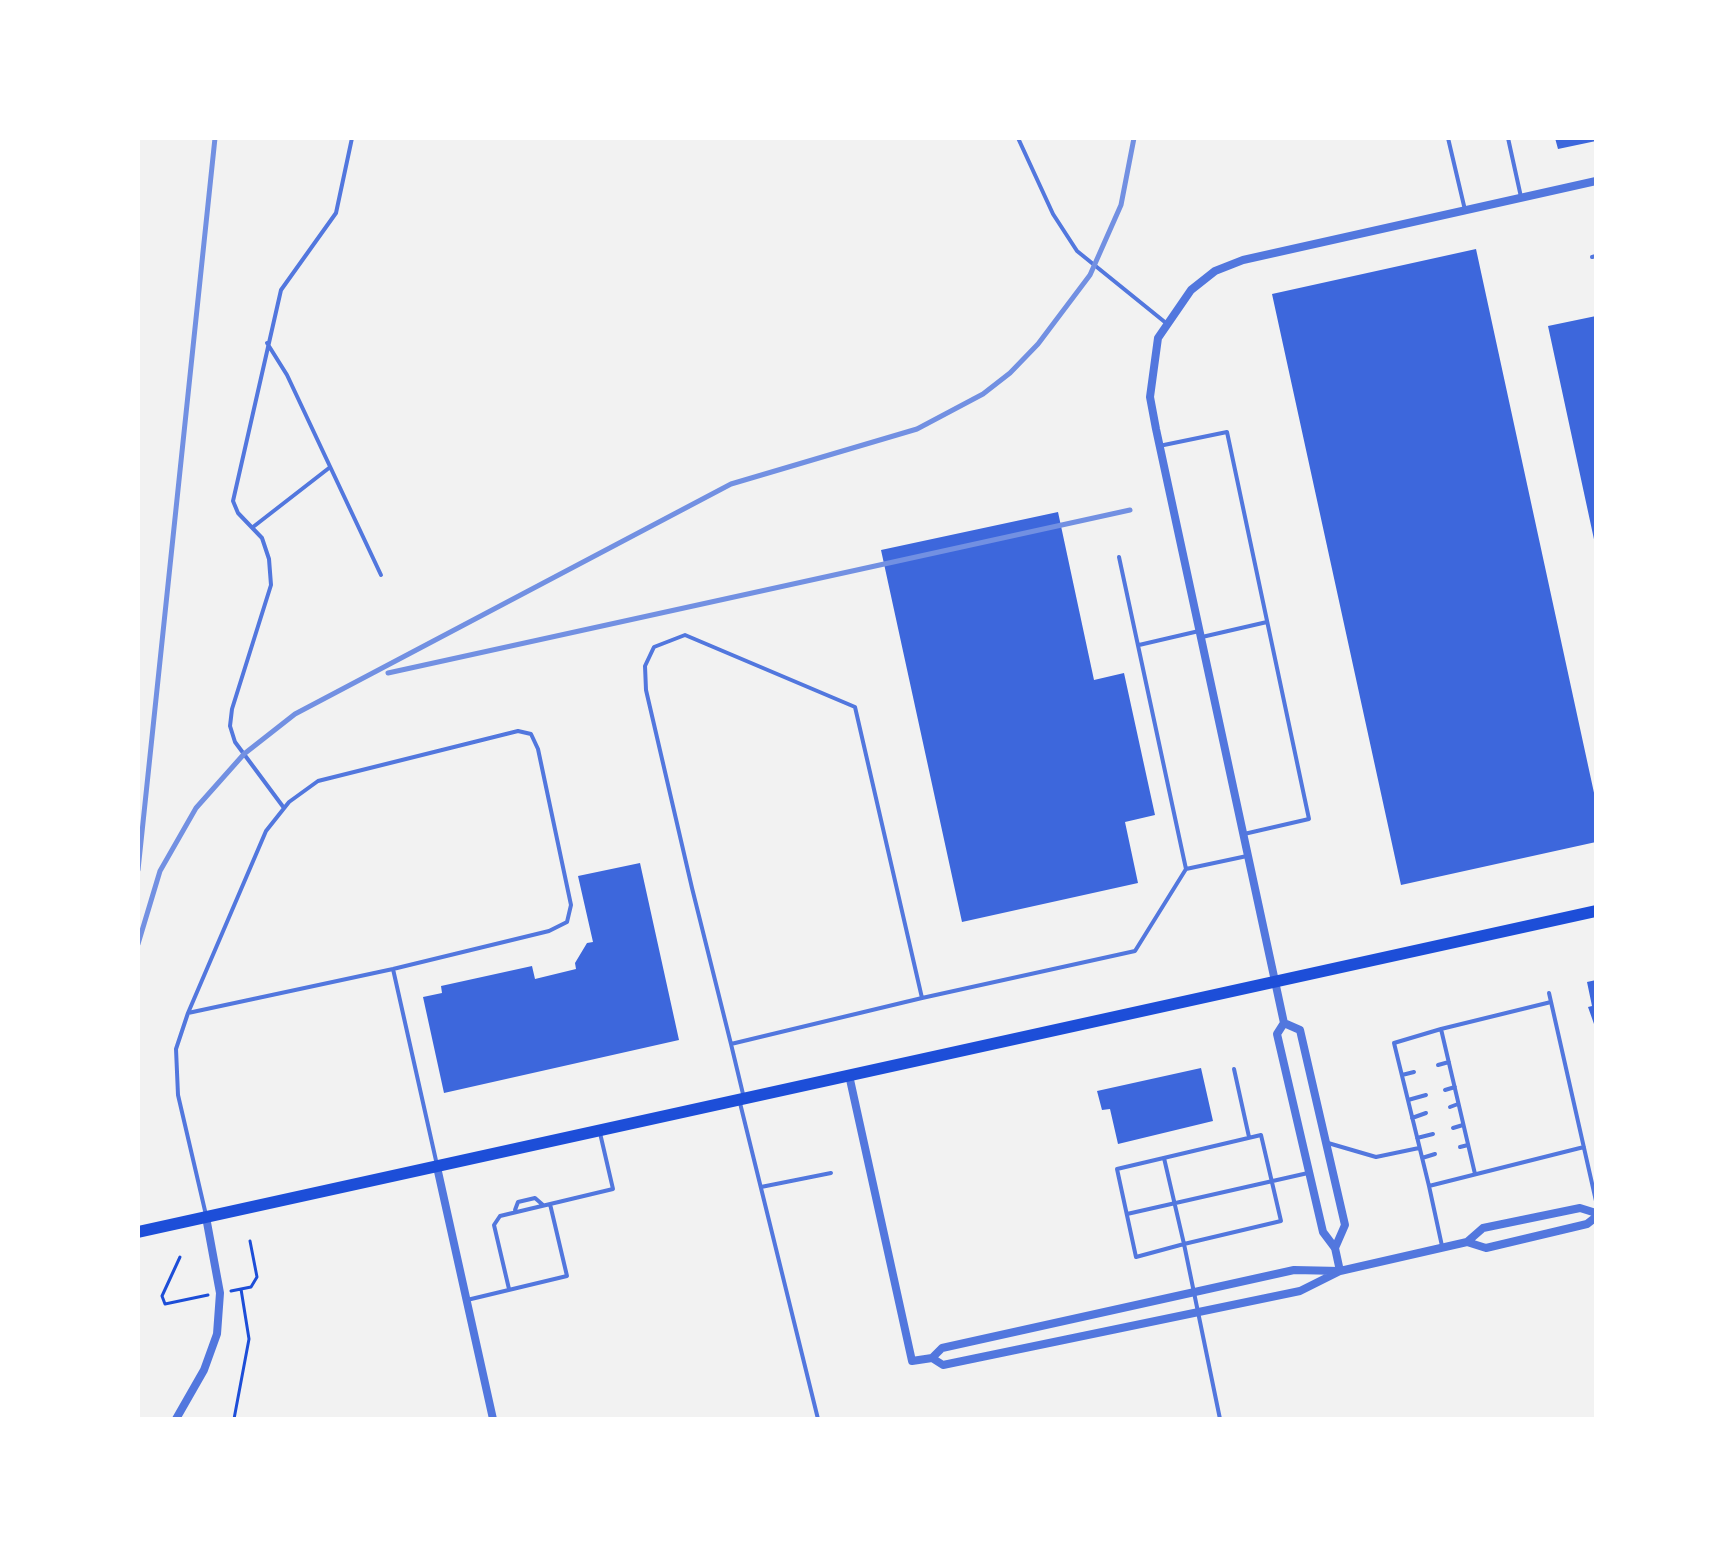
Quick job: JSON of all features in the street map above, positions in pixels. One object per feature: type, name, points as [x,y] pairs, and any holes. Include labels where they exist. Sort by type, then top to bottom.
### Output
[{"type":"main road","points":[[138,1232],[1596,911]]},
{"type":"street","points":[[1340,1271],[1335,1248],[1323,1232],[1277,1034],[1284,1023],[1159,446],[1150,397],[1158,338],[1191,290],[1215,271],[1229,265],[1596,181]]},
{"type":"street","points":[[1284,1023],[1300,1030],[1345,1225],[1335,1248]]},
{"type":"street","points":[[849,1075],[912,1361],[932,1358],[942,1348],[1294,1270],[1340,1271],[1443,1248],[1467,1242],[1483,1228],[1580,1208],[1596,1215],[1587,1224],[1486,1248],[1467,1242]]},
{"type":"street","points":[[437,1167],[493,1419]]},
{"type":"street","points":[[176,1419],[204,1370],[217,1334],[220,1293],[206,1217]]},
{"type":"street","points":[[932,1358],[943,1365],[1300,1291],[1340,1271]]},
{"type":"lane","points":[[284,808],[235,742],[230,726],[232,709],[271,585],[269,559],[262,538],[238,513],[233,501],[281,290],[336,213],[352,138]]},
{"type":"lane","points":[[1018,138],[1053,214],[1077,251],[1166,323]]},
{"type":"lane","points":[[1448,138],[1465,210]]},
{"type":"lane","points":[[1508,138],[1521,197]]},
{"type":"lane","points":[[267,343],[287,375],[381,575]]},
{"type":"lane","points":[[1159,446],[1227,432],[1309,819],[1242,835]]},
{"type":"lane","points":[[253,527],[329,468]]},
{"type":"lane","points":[[731,1044],[1135,951],[1186,869],[1119,557]]},
{"type":"lane","points":[[1139,645],[1267,622]]},
{"type":"lane","points":[[818,1419],[646,690],[645,666],[654,647],[685,635],[855,707],[922,998]]},
{"type":"lane","points":[[188,1013],[393,969],[549,931],[567,922],[571,905],[538,749],[531,734],[518,731],[318,781],[284,808],[266,831],[188,1013],[176,1049],[178,1095],[206,1217]]},
{"type":"lane","points":[[1186,869],[1247,856]]},
{"type":"lane","points":[[393,969],[437,1167]]},
{"type":"lane","points":[[1549,993],[1596,1201]]},
{"type":"lane","points":[[1443,1248],[1394,1043],[1551,1002]]},
{"type":"lane","points":[[1441,1029],[1475,1174]]},
{"type":"lane","points":[[1438,1065],[1449,1062]]},
{"type":"lane","points":[[1234,1069],[1249,1137]]},
{"type":"lane","points":[[1402,1075],[1414,1072]]},
{"type":"lane","points":[[1445,1090],[1455,1087]]},
{"type":"lane","points":[[1408,1100],[1426,1095]]},
{"type":"lane","points":[[1450,1107],[1458,1104]]},
{"type":"lane","points":[[1412,1118],[1426,1113]]},
{"type":"lane","points":[[1453,1128],[1463,1125]]},
{"type":"lane","points":[[509,1289],[494,1225],[500,1216],[613,1189],[599,1130]]},
{"type":"lane","points":[[1417,1138],[1433,1134]]},
{"type":"lane","points":[[1261,1135],[1281,1221],[1136,1257],[1117,1169],[1249,1137],[1261,1135]]},
{"type":"lane","points":[[1326,1143],[1376,1157],[1419,1148]]},
{"type":"lane","points":[[1460,1147],[1468,1145]]},
{"type":"lane","points":[[1429,1186],[1584,1147]]},
{"type":"lane","points":[[1422,1158],[1435,1154]]},
{"type":"lane","points":[[1164,1158],[1220,1419]]},
{"type":"lane","points":[[761,1187],[831,1173]]},
{"type":"lane","points":[[1127,1214],[1308,1173]]},
{"type":"lane","points":[[515,1212],[518,1202],[535,1198],[543,1205]]},
{"type":"lane","points":[[467,1300],[567,1276],[550,1204]]},
{"type":"path","points":[[234,1419],[249,1339],[241,1289]]},
{"type":"building","points":[[1555,138],[1596,138],[1596,141],[1558,149]]},
{"type":"building","points":[[1476,249],[1596,802],[1596,842],[1401,885],[1272,294]]},
{"type":"building","points":[[1596,316],[1596,544],[1595,544],[1548,326]]},
{"type":"building","points":[[1058,512],[1094,680],[1124,673],[1155,815],[1125,822],[1138,883],[962,922],[881,550]]},
{"type":"building","points":[[640,863],[679,1040],[444,1093],[423,997],[442,993],[441,986],[532,966],[535,979],[576,969],[575,963],[587,943],[593,942],[578,876]]},
{"type":"building","points":[[1596,980],[1594,1024],[1588,1007],[1592,1006],[1587,982]]},
{"type":"building","points":[[1201,1068],[1213,1121],[1118,1144],[1110,1109],[1102,1110],[1097,1091]]},
{"type":"railway","points":[[138,870],[215,138]]},
{"type":"railway","points":[[138,944],[160,871],[196,808],[244,754],[295,714],[731,484],[917,429],[983,394],[1010,373],[1038,344],[1090,275],[1121,205],[1134,138]]},
{"type":"railway","points":[[388,673],[1130,510]]}]
